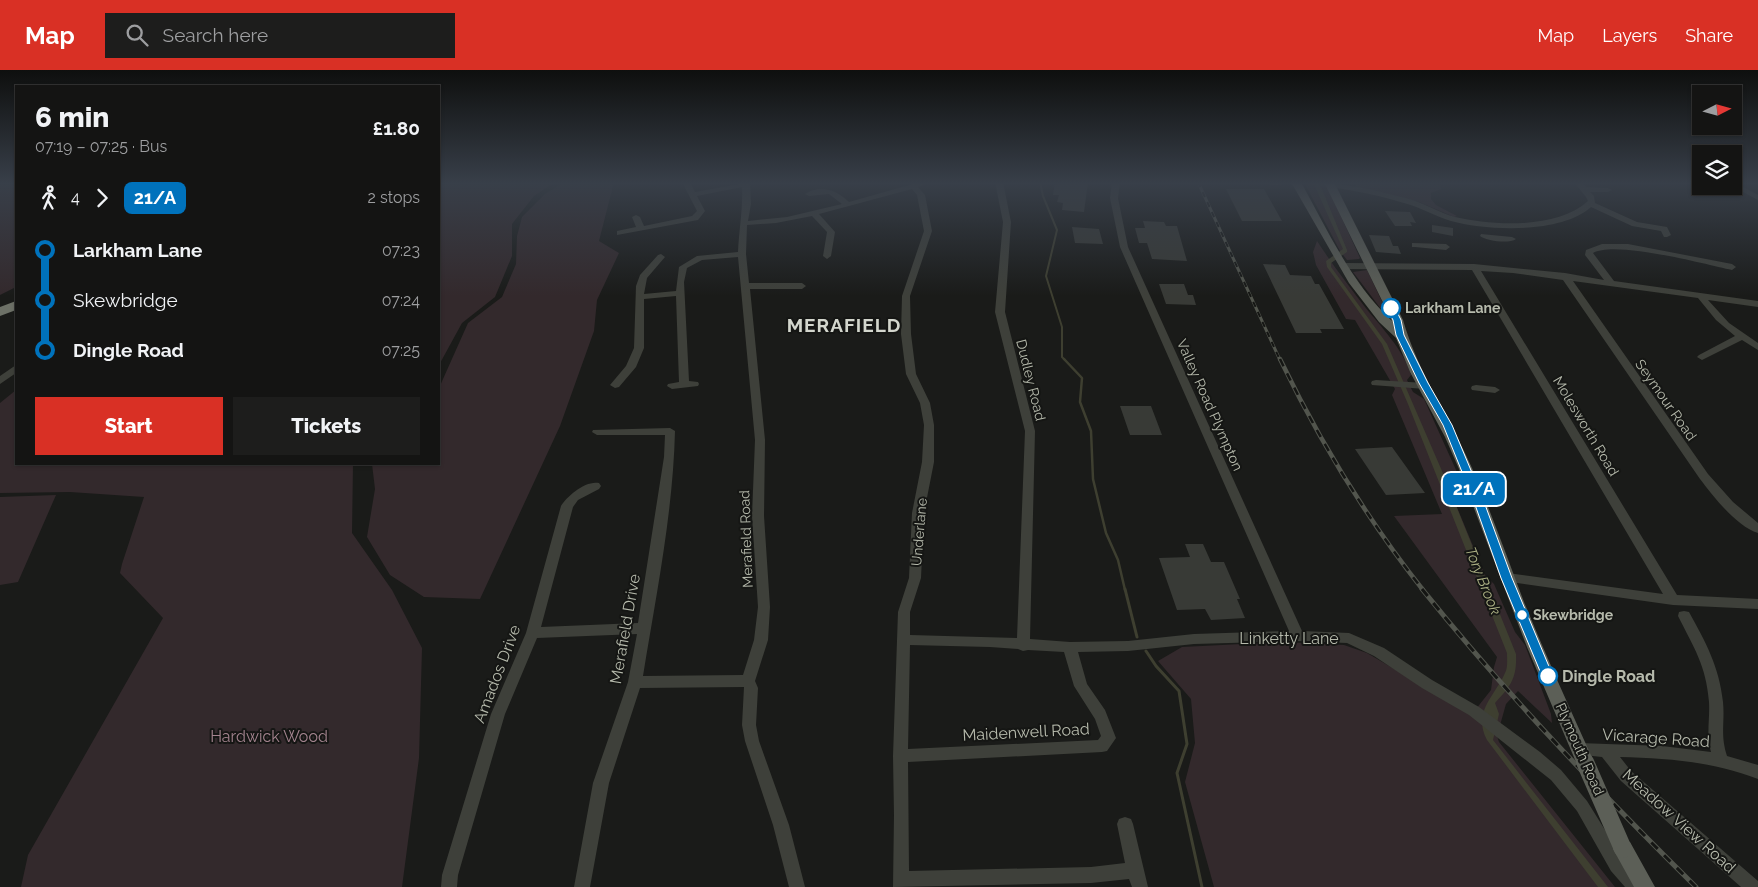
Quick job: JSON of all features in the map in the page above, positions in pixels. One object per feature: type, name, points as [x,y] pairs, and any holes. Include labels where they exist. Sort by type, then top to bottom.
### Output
[{"type":"highway","points":[[0,303],[15,296]]},
{"type":"highway","points":[[0,312],[15,305]]},
{"type":"main road","name":"Plymouth Road","points":[[1318,220],[1339,258],[1386,322],[1400,335]]},
{"type":"main road","name":"Plymouth Road","points":[[1344,220],[1397,320],[1400,335],[1447,425],[1478,499],[1507,578],[1582,756],[1623,850],[1645,887]]},
{"type":"street","points":[[637,220],[641,230]]},
{"type":"street","points":[[620,233],[685,220]]},
{"type":"street","points":[[743,223],[761,224],[780,220]]},
{"type":"street","points":[[820,220],[831,232],[827,256]]},
{"type":"street","name":"Underlane","points":[[900,883],[902,815],[900,756],[904,612],[915,578],[918,513],[928,462],[929,425],[925,403],[911,374],[906,334],[906,296],[928,231],[926,220]]},
{"type":"street","name":"Dudley Road","points":[[1007,220],[1000,312],[1030,431],[1023,646]]},
{"type":"street","name":"Valley Road Plympton","points":[[1119,220],[1124,247],[1298,636]]},
{"type":"street","points":[[1465,220],[1490,224],[1530,224],[1558,220]]},
{"type":"street","points":[[1628,220],[1635,224],[1667,230]]},
{"type":"street","name":"Merafield Road","points":[[743,223],[742,254],[760,440],[758,516],[764,607],[761,640],[748,681],[751,688],[749,725],[752,741],[781,825],[796,887]]},
{"type":"street","points":[[1490,224],[1495,237]]},
{"type":"street","points":[[1484,236],[1512,239]]},
{"type":"street","points":[[1414,245],[1436,256],[1474,267],[1565,276],[1758,304]]},
{"type":"street","points":[[1339,258],[1369,265],[1436,256],[1446,247]]},
{"type":"street","points":[[1610,283],[1606,275],[1589,255],[1589,252],[1594,248],[1628,247],[1732,267]]},
{"type":"street","points":[[672,386],[689,384],[680,293],[680,274],[683,267],[690,262],[714,255],[742,254]]},
{"type":"street","points":[[615,385],[636,359],[639,348],[640,286],[643,277],[661,257]]},
{"type":"street","name":"Molesworth Road","points":[[1474,267],[1673,600]]},
{"type":"street","name":"Seymour Road","points":[[1565,276],[1607,340],[1708,483],[1729,506],[1758,529]]},
{"type":"street","points":[[745,286],[802,287]]},
{"type":"street","points":[[640,297],[680,293]]},
{"type":"street","points":[[1701,296],[1711,312],[1758,347]]},
{"type":"street","points":[[1702,357],[1743,337]]},
{"type":"street","points":[[0,381],[15,369]]},
{"type":"street","points":[[1376,383],[1425,386]]},
{"type":"street","points":[[1476,388],[1495,390]]},
{"type":"street","name":"Merafield Drive","points":[[582,887],[601,783],[636,682],[666,482],[671,427],[597,432]]},
{"type":"street","name":"Amados Drive","points":[[448,887],[498,714],[533,633],[567,506],[574,497],[595,486]]},
{"type":"street","points":[[1507,578],[1673,600],[1755,604]]},
{"type":"street","points":[[1684,616],[1704,651],[1712,673],[1716,704],[1715,740],[1721,760]]},
{"type":"street","points":[[533,633],[645,628]]},
{"type":"street","name":"Linketty Lane","points":[[903,640],[990,642],[1023,646],[1070,648],[1128,646],[1194,639],[1298,636],[1349,638],[1379,652],[1426,684],[1474,711],[1556,775],[1582,806],[1617,864],[1634,887]]},
{"type":"street","name":"Maidenwell Road","points":[[900,756],[1102,746],[1109,738],[1107,725],[1102,714],[1082,688],[1074,669],[1070,648]]},
{"type":"street","points":[[636,682],[748,681]]},
{"type":"street","name":"Vicarage Road","points":[[1582,756],[1607,752],[1648,752],[1721,760],[1758,772]]},
{"type":"street","name":"Meadow View Road","points":[[1607,752],[1626,776],[1753,887]]},
{"type":"street","points":[[1125,824],[1140,887]]},
{"type":"street","points":[[900,883],[1091,875],[1135,870]]},
{"type":"green space","points":[[0,220],[15,220],[15,288],[0,295]]},
{"type":"green space","points":[[440,220],[515,220],[512,224],[512,256],[495,297],[462,323],[440,363]]},
{"type":"green space","points":[[521,220],[604,220],[599,241],[619,253],[597,300],[594,331],[560,426],[480,599],[424,597],[390,575],[367,537],[375,489],[372,465],[440,465],[440,386],[468,323],[502,297],[516,264],[517,236]]},
{"type":"green space","points":[[1324,220],[1343,220],[1360,258],[1347,260],[1340,251]]},
{"type":"green space","points":[[1317,241],[1352,291],[1403,356],[1411,375],[1407,380],[1413,392],[1424,399],[1461,481],[1454,484],[1454,500],[1485,575],[1494,584],[1515,632],[1525,645],[1551,714],[1552,723],[1518,691],[1506,704],[1497,736],[1499,742],[1615,887],[1214,887],[1185,782],[1195,743],[1191,699],[1158,661],[1182,647],[1281,642],[1344,645],[1367,653],[1401,673],[1476,709],[1491,690],[1497,657],[1394,516],[1442,514],[1392,395],[1395,389],[1355,320],[1346,319],[1316,265],[1313,252]]},
{"type":"green space","points":[[1367,270],[1387,312],[1384,313],[1353,272]]},
{"type":"green space","name":"Hardwick Wood","points":[[15,391],[15,465],[353,465],[352,533],[392,590],[422,648],[419,758],[402,887],[21,887],[28,855],[163,618],[120,573],[144,497],[70,492],[0,493],[0,403]]},
{"type":"green space","points":[[56,495],[18,582],[0,585],[0,497]]},
{"type":"water","name":"Tory Brook","points":[[1330,220],[1335,220],[1347,250],[1347,252],[1331,263],[1331,267],[1387,344],[1442,471],[1516,654],[1512,681],[1495,703],[1499,714],[1493,740],[1608,887],[1598,887],[1487,740],[1483,730],[1483,713],[1506,671],[1507,653],[1408,404],[1382,344],[1327,267],[1326,261],[1343,249]]},
{"type":"building","points":[[1242,220],[1282,221],[1242,221]]},
{"type":"building","points":[[1391,220],[1414,220],[1416,223],[1410,222],[1412,226],[1395,226]]},
{"type":"building","points":[[1143,221],[1164,222],[1166,226],[1177,226],[1187,261],[1152,259],[1147,243],[1139,243],[1135,228],[1145,228]]},
{"type":"building","points":[[1432,225],[1453,228],[1453,236],[1432,232]]},
{"type":"building","points":[[1072,227],[1099,229],[1103,244],[1075,243]]},
{"type":"building","points":[[1369,235],[1389,236],[1393,246],[1398,246],[1401,254],[1376,252]]},
{"type":"building","points":[[1263,264],[1285,265],[1290,275],[1311,276],[1315,284],[1319,284],[1344,329],[1320,329],[1322,333],[1296,333]]},
{"type":"building","points":[[1159,284],[1184,284],[1188,295],[1193,295],[1196,305],[1166,304]]},
{"type":"building","points":[[1120,406],[1151,406],[1162,435],[1130,435]]},
{"type":"building","points":[[1392,447],[1425,493],[1386,495],[1355,449]]},
{"type":"building","points":[[1185,544],[1203,544],[1211,562],[1224,562],[1240,599],[1237,599],[1245,618],[1211,620],[1205,609],[1177,610],[1159,558],[1190,557]]},
{"type":"waterway","points":[[1053,220],[1057,230],[1046,276],[1062,327],[1062,357],[1064,359]]},
{"type":"waterway","points":[[1064,359],[1082,378],[1080,402],[1091,431],[1093,479],[1106,533],[1118,560],[1125,590]]},
{"type":"waterway","points":[[1125,589],[1137,637]]},
{"type":"waterway","points":[[1146,651],[1156,666],[1179,691],[1187,744],[1177,773],[1202,887]]},
{"type":"railway","points":[[1216,220],[1280,360]]},
{"type":"railway","points":[[1280,359],[1311,419],[1345,478],[1363,507],[1423,590]]},
{"type":"railway","points":[[1422,589],[1487,667],[1555,742],[1696,887]]},
{"type":"bus line","name":"21/A","points":[[1391,308],[1397,320],[1400,335],[1436,409],[1447,425],[1548,676]]},
{"type":"place","name":"Larkham Lane","points":[[1391,308]]},
{"type":"place","name":"Skewbridge","points":[[1522,615]]},
{"type":"place","name":"Dingle Road","points":[[1548,676]]},
{"type":"district","name":"MERAFIELD","points":[[844,325]]}]
